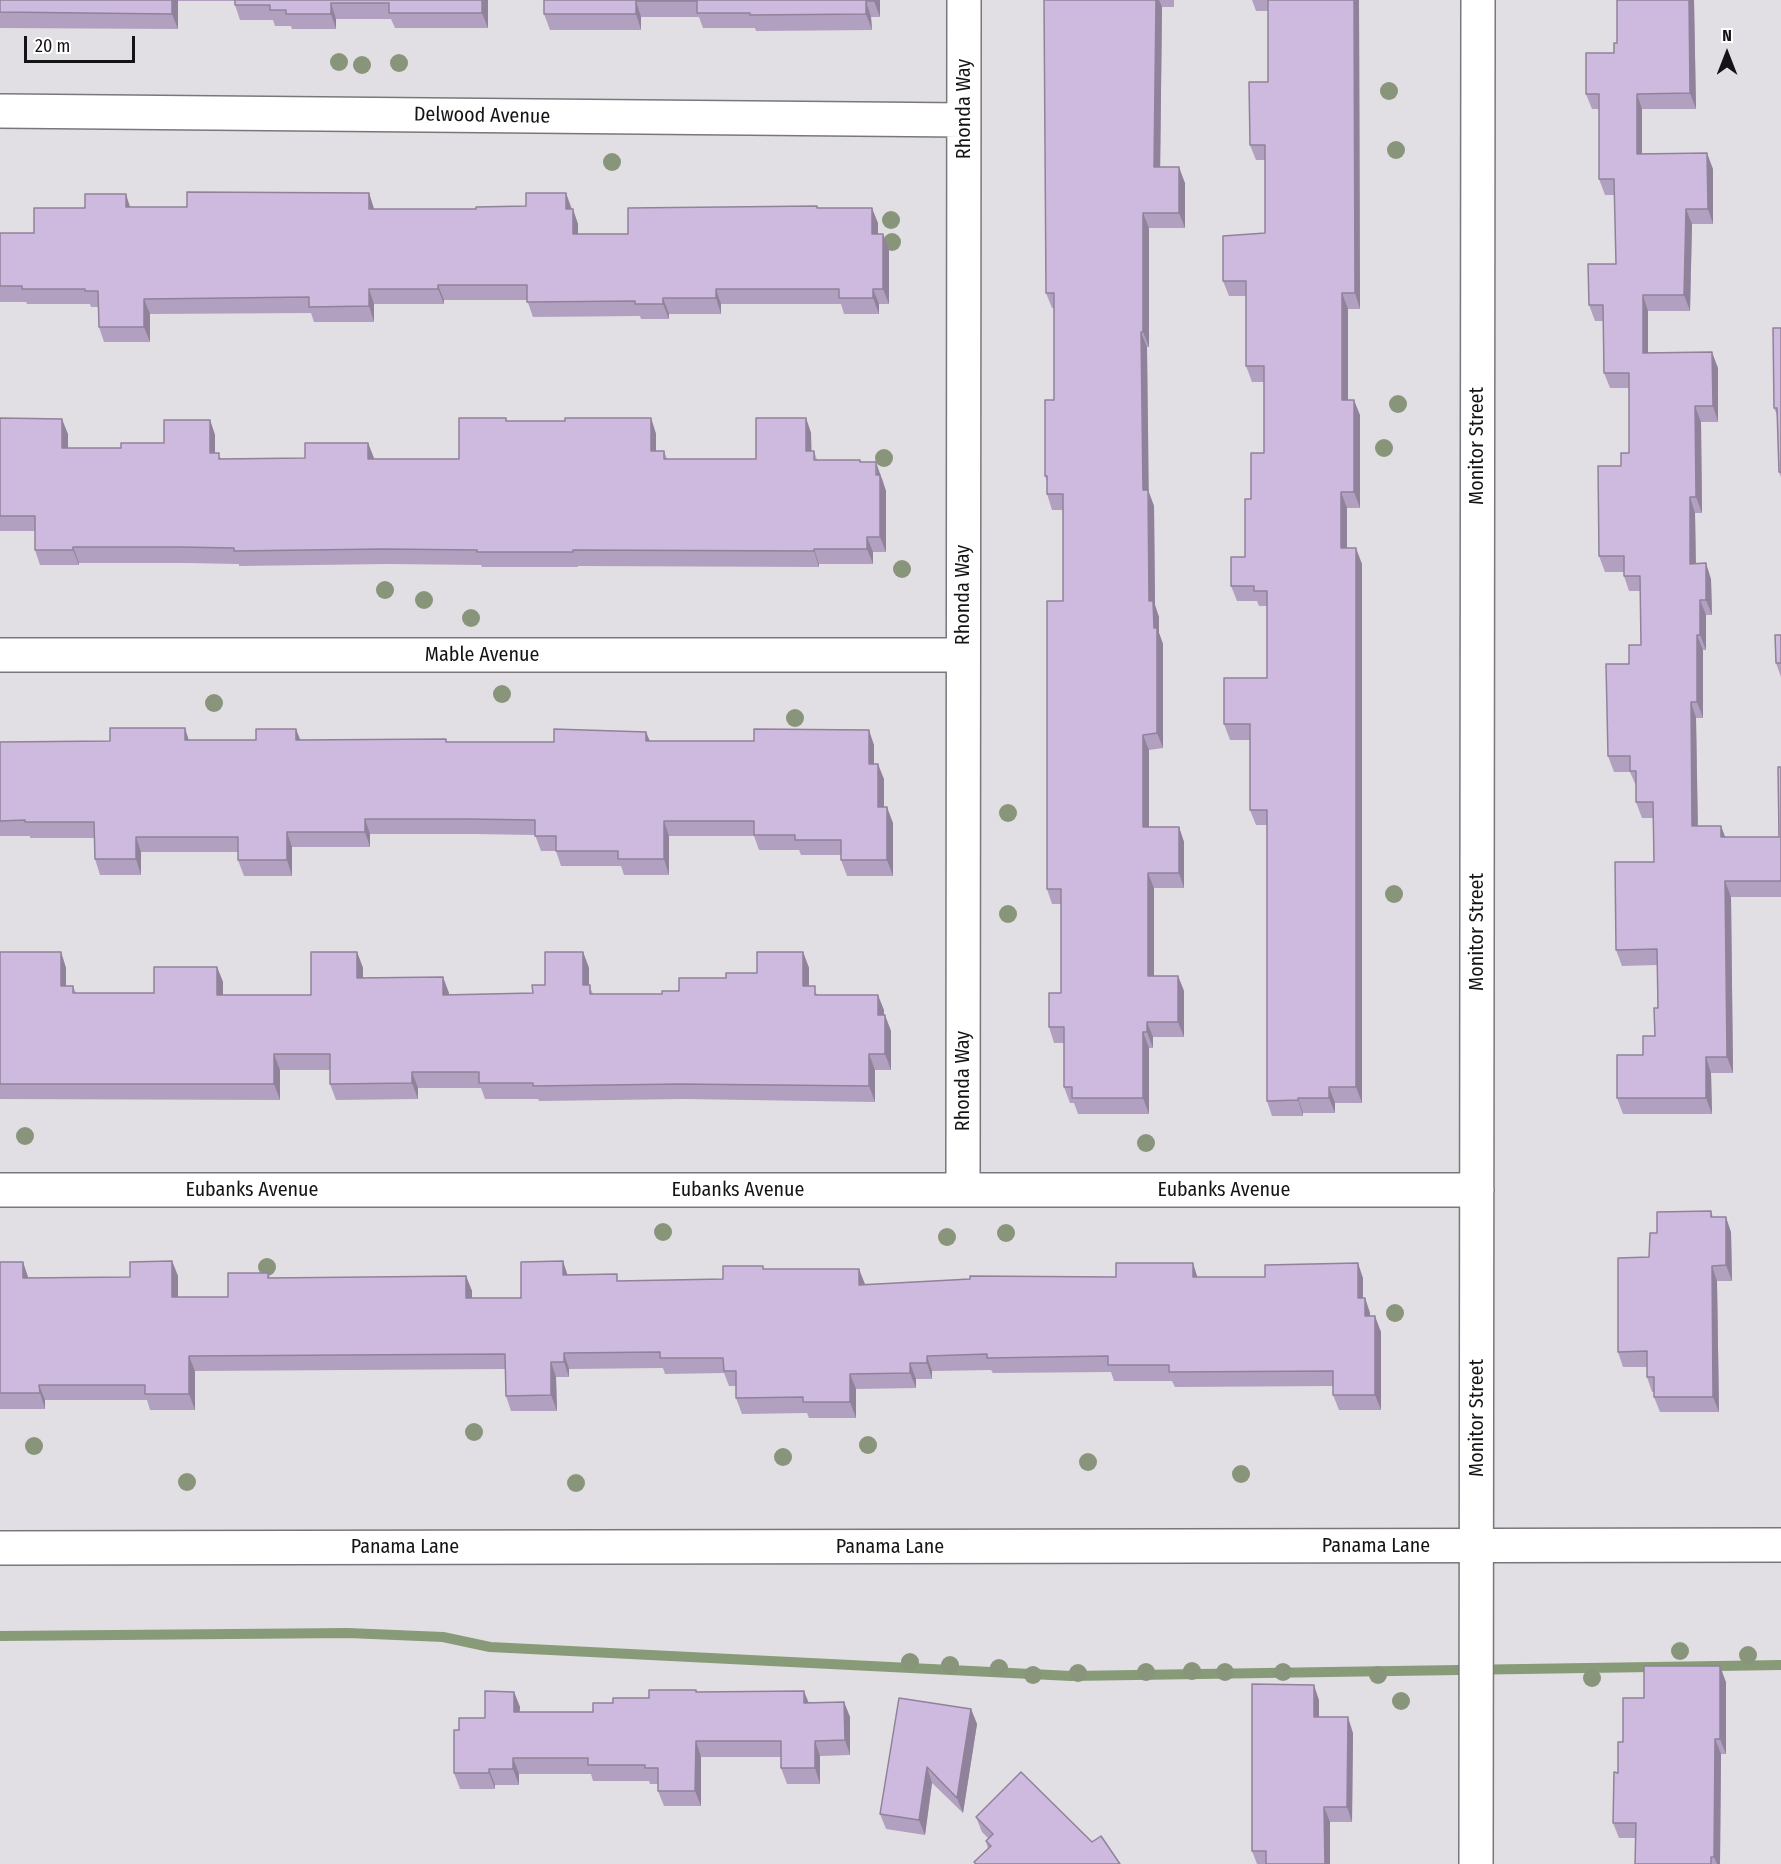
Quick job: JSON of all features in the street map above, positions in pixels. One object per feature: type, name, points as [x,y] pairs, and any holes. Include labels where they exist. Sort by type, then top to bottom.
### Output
[{"type":"street","name":"Rhonda Way","points":[[963,1190],[964,0]]},
{"type":"street","name":"Monitor Street","points":[[1476,1864],[1478,0]]},
{"type":"street","name":"Delwood Avenue","points":[[0,111],[963,120]]},
{"type":"street","name":"Mable Avenue","points":[[0,655],[963,655]]},
{"type":"street","name":"Eubanks Avenue","points":[[0,1190],[1477,1190]]},
{"type":"street","name":"Panama Lane","points":[[0,1548],[1781,1545]]},
{"type":"building","points":[[0,0],[172,0],[172,14],[0,12]]},
{"type":"building","points":[[235,0],[482,0],[482,13],[389,13],[389,3],[331,3],[331,14],[286,14],[286,10],[270,10],[270,5],[235,5]]},
{"type":"building","points":[[544,0],[874,1],[866,1],[866,14],[750,15],[750,13],[697,13],[697,1],[636,1],[636,14],[544,14]]},
{"type":"building","points":[[1044,0],[1156,0],[1154,167],[1179,167],[1179,213],[1143,213],[1143,332],[1141,332],[1143,490],[1148,490],[1149,601],[1153,601],[1154,628],[1157,628],[1157,733],[1143,735],[1143,827],[1179,827],[1179,873],[1148,873],[1148,976],[1178,976],[1178,1022],[1147,1022],[1147,1032],[1143,1032],[1143,1098],[1072,1098],[1072,1087],[1064,1087],[1064,1027],[1049,1027],[1049,993],[1061,993],[1061,889],[1047,889],[1047,601],[1063,601],[1063,494],[1047,494],[1047,476],[1045,476],[1045,400],[1054,400],[1054,293],[1046,293]]},
{"type":"building","points":[[1268,0],[1354,0],[1355,293],[1342,293],[1342,400],[1354,400],[1354,492],[1341,492],[1341,548],[1356,548],[1356,1087],[1329,1087],[1329,1098],[1267,1101],[1267,810],[1250,810],[1250,724],[1224,724],[1224,678],[1267,678],[1267,591],[1254,591],[1254,586],[1231,586],[1231,557],[1245,557],[1245,499],[1251,499],[1251,453],[1264,453],[1264,366],[1246,366],[1246,281],[1223,281],[1223,236],[1265,233],[1265,145],[1250,145],[1249,82],[1268,82]]},
{"type":"building","points":[[1617,0],[1689,0],[1690,93],[1637,94],[1637,154],[1707,153],[1708,209],[1686,209],[1684,295],[1643,295],[1643,353],[1712,352],[1713,406],[1695,406],[1696,497],[1690,497],[1690,564],[1706,563],[1706,600],[1700,600],[1700,635],[1697,635],[1697,702],[1691,702],[1692,826],[1721,826],[1721,837],[1779,837],[1778,767],[1781,767],[1781,881],[1725,881],[1727,1057],[1706,1057],[1706,1098],[1617,1098],[1617,1055],[1643,1055],[1643,1036],[1655,1036],[1654,1008],[1658,1008],[1657,949],[1616,950],[1615,862],[1654,862],[1653,802],[1636,802],[1636,771],[1630,771],[1630,756],[1608,756],[1606,664],[1629,664],[1629,645],[1641,645],[1640,576],[1624,576],[1624,556],[1599,556],[1598,466],[1621,466],[1621,453],[1629,453],[1629,373],[1604,373],[1603,305],[1589,305],[1588,264],[1616,264],[1614,179],[1599,179],[1599,94],[1586,94],[1586,53],[1614,53],[1614,43],[1617,43]]},
{"type":"building","points":[[187,192],[369,193],[369,209],[476,209],[476,207],[526,206],[526,193],[566,193],[566,209],[573,209],[573,234],[628,234],[628,208],[817,206],[817,208],[872,208],[872,234],[883,234],[883,289],[873,289],[873,298],[839,298],[839,289],[716,289],[716,298],[663,298],[663,304],[635,304],[635,301],[527,302],[527,285],[438,285],[438,289],[369,289],[369,306],[309,307],[309,297],[144,299],[144,327],[99,327],[98,291],[22,289],[22,286],[0,286],[0,233],[34,233],[34,208],[85,208],[85,194],[126,194],[126,207],[187,207]]},
{"type":"building","points":[[1773,328],[1781,328],[1781,472],[1779,472],[1777,408],[1774,408]]},
{"type":"building","points":[[0,418],[62,419],[62,448],[121,448],[121,443],[164,443],[164,420],[210,420],[210,453],[219,453],[219,459],[305,458],[305,443],[368,443],[368,459],[459,459],[459,418],[565,421],[565,418],[651,418],[651,451],[664,451],[664,459],[756,459],[756,418],[806,418],[806,451],[814,451],[814,460],[876,462],[876,475],[880,475],[880,537],[867,537],[867,549],[814,549],[814,551],[477,552],[477,550],[383,549],[234,551],[234,548],[180,547],[73,547],[73,550],[35,550],[35,516],[0,516]]},
{"type":"building","points":[[1775,635],[1781,635],[1781,663],[1776,663]]},
{"type":"building","points":[[110,728],[185,728],[185,740],[256,740],[256,729],[296,729],[296,740],[446,739],[446,742],[554,742],[554,729],[646,732],[646,741],[754,741],[754,729],[869,730],[869,764],[878,764],[878,807],[887,807],[887,860],[841,860],[841,840],[795,840],[795,835],[754,835],[754,821],[664,821],[664,859],[618,859],[618,851],[556,851],[556,836],[535,836],[535,820],[467,819],[365,819],[365,832],[287,832],[287,860],[238,860],[238,837],[136,837],[136,859],[95,859],[94,822],[0,821],[0,742],[110,741]]},
{"type":"building","points":[[0,952],[61,952],[61,986],[73,986],[73,993],[154,993],[154,967],[217,967],[217,995],[311,995],[311,952],[357,952],[357,978],[443,977],[443,995],[533,993],[532,985],[545,985],[545,952],[583,952],[583,985],[590,985],[590,994],[662,994],[662,991],[679,991],[679,978],[726,978],[726,973],[757,973],[757,952],[803,952],[803,986],[815,986],[815,995],[878,995],[878,1015],[885,1015],[885,1054],[869,1054],[869,1086],[680,1084],[533,1086],[533,1083],[479,1083],[479,1072],[412,1072],[412,1083],[330,1084],[330,1054],[274,1054],[274,1084],[0,1084]]},
{"type":"building","points":[[1711,1211],[1711,1217],[1726,1217],[1726,1265],[1712,1266],[1713,1397],[1654,1397],[1654,1377],[1647,1377],[1647,1351],[1618,1352],[1618,1258],[1649,1257],[1650,1233],[1657,1233],[1657,1212]]},
{"type":"building","points":[[172,1261],[172,1297],[228,1297],[228,1273],[268,1273],[268,1278],[466,1276],[466,1298],[521,1298],[521,1262],[563,1261],[563,1275],[617,1274],[617,1281],[723,1279],[723,1266],[763,1266],[763,1269],[859,1269],[859,1285],[970,1279],[970,1276],[1116,1277],[1116,1263],[1193,1263],[1193,1277],[1265,1277],[1265,1265],[1358,1263],[1358,1298],[1365,1298],[1365,1316],[1375,1316],[1375,1395],[1333,1395],[1333,1371],[1169,1372],[1169,1365],[1108,1365],[1108,1356],[987,1358],[987,1354],[927,1356],[927,1363],[910,1363],[910,1373],[850,1374],[850,1402],[803,1402],[803,1397],[736,1398],[736,1371],[724,1371],[723,1358],[660,1358],[660,1352],[564,1353],[564,1362],[551,1362],[551,1395],[506,1396],[505,1354],[189,1356],[189,1394],[145,1394],[145,1385],[39,1385],[40,1393],[0,1393],[0,1262],[23,1262],[23,1278],[130,1277],[130,1262]]},
{"type":"building","points":[[1644,1666],[1720,1666],[1720,1739],[1715,1739],[1714,1857],[1711,1857],[1711,1864],[1635,1864],[1636,1823],[1613,1823],[1614,1772],[1618,1773],[1618,1742],[1623,1742],[1623,1698],[1644,1698]]},
{"type":"building","points":[[1252,1684],[1314,1685],[1314,1717],[1348,1717],[1347,1807],[1324,1807],[1325,1864],[1266,1864],[1266,1851],[1252,1851]]},
{"type":"building","points":[[649,1690],[804,1691],[804,1703],[844,1702],[845,1740],[815,1741],[815,1768],[781,1768],[781,1741],[696,1741],[695,1791],[658,1791],[658,1768],[645,1768],[645,1765],[588,1765],[588,1758],[513,1758],[513,1769],[489,1769],[489,1773],[454,1773],[454,1730],[459,1730],[459,1718],[485,1718],[485,1691],[514,1692],[514,1712],[593,1712],[593,1703],[613,1703],[613,1698],[649,1698]]},
{"type":"building","points":[[899,1698],[971,1709],[957,1798],[927,1767],[919,1820],[880,1814]]},
{"type":"building","points":[[1021,1772],[1092,1842],[1101,1836],[1120,1864],[976,1864],[974,1862],[991,1846],[986,1841],[993,1834],[976,1817]]},
{"type":"waterway","points":[[0,1636],[348,1633],[443,1637],[490,1647],[1071,1676],[1781,1665]]}]
